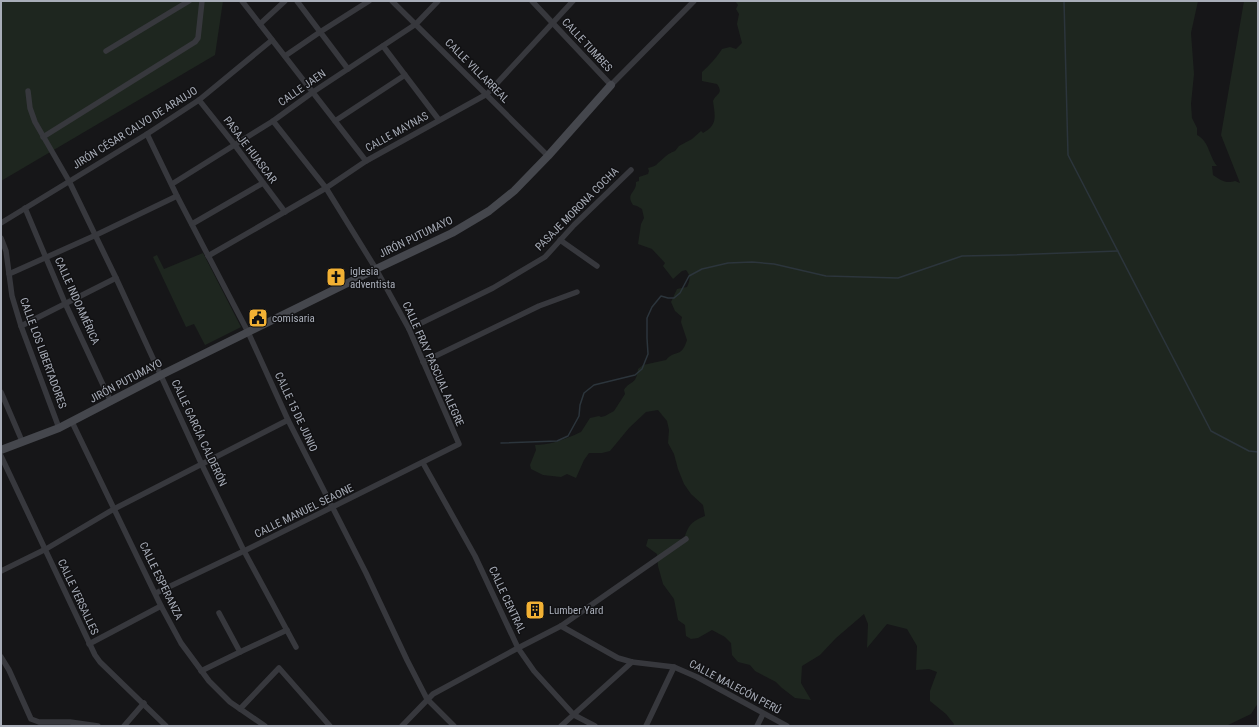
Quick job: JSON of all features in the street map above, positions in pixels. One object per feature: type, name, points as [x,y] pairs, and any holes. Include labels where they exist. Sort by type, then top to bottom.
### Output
[{"type":"street","points":[[106,51],[189,1]]},
{"type":"street","points":[[43,136],[195,42],[198,38],[202,1]]},
{"type":"street","points":[[242,1],[366,161]]},
{"type":"street","points":[[260,24],[285,1]]},
{"type":"street","points":[[297,1],[348,69]]},
{"type":"street","points":[[285,56],[368,1]]},
{"type":"street","name":"CALLE VILLARREAL","points":[[392,1],[548,156]]},
{"type":"street","name":"CALLE JAEN","points":[[172,184],[273,121],[313,92],[416,24],[438,1]]},
{"type":"street","name":"CALLE TUMBES","points":[[532,1],[611,85]]},
{"type":"street","name":"CALLE MAYNAS","points":[[208,256],[326,188],[366,161],[487,94],[573,1]]},
{"type":"street","name":"JIRÓN PUTUMAYO","points":[[1,450],[72,422],[161,375],[452,233],[489,211],[514,191],[548,156],[611,85],[694,1]]},
{"type":"street","name":"JIRÓN CÉSAR CALVO DE ARAUJO","points":[[1,223],[147,134],[199,100],[272,40]]},
{"type":"street","points":[[383,46],[440,120]]},
{"type":"street","points":[[335,121],[405,75]]},
{"type":"street","name":"CALLE GARCÍA CALDERÓN","points":[[28,91],[30,108],[35,122],[69,181],[96,235],[202,465],[244,551],[296,647]]},
{"type":"street","name":"PASAJE HUASCAR","points":[[199,100],[285,212]]},
{"type":"street","name":"CALLE FRAY PASCUAL ALEGRE","points":[[273,121],[326,188],[376,269],[409,329],[459,444]]},
{"type":"street","name":"CALLE 15 DE JUNIO","points":[[147,134],[177,196],[248,332],[288,420],[366,573],[427,699],[454,726]]},
{"type":"street","name":"PASAJE MORONA COCHA","points":[[409,329],[493,288],[545,257],[574,225],[631,170]]},
{"type":"street","points":[[192,224],[263,183]]},
{"type":"street","points":[[9,274],[96,235],[177,196]]},
{"type":"street","name":"CALLE INDOAMÉRICA","points":[[25,208],[65,303],[111,402]]},
{"type":"street","name":"CALLE LOS LIBERTADORES","points":[[1,238],[6,252],[12,296],[21,326],[59,428]]},
{"type":"street","points":[[560,240],[597,266]]},
{"type":"street","points":[[21,326],[116,278]]},
{"type":"street","points":[[423,362],[539,306],[576,292]]},
{"type":"street","points":[[1,392],[22,441]]},
{"type":"street","points":[[1,571],[46,549],[114,509],[288,420]]},
{"type":"street","name":"CALLE ESPERANZA","points":[[72,422],[181,643],[209,681],[240,709],[264,726]]},
{"type":"street","name":"CALLE MANUEL SEAONE","points":[[156,593],[332,508],[459,444]]},
{"type":"street","name":"CALLE VERSALLES","points":[[1,456],[46,549],[89,644],[100,662],[166,726]]},
{"type":"street","name":"CALLE CENTRAL","points":[[423,463],[475,556],[518,648],[534,671],[574,715],[595,726]]},
{"type":"street","points":[[402,726],[433,694],[561,626],[686,539]]},
{"type":"street","points":[[89,644],[162,606]]},
{"type":"street","points":[[219,613],[240,652]]},
{"type":"street","name":"CALLE MALECÓN PERÚ","points":[[561,626],[618,658],[632,662],[674,667],[697,677],[787,726]]},
{"type":"street","points":[[202,672],[287,630]]},
{"type":"street","points":[[1,658],[9,670],[31,719],[38,724],[70,722],[98,726]]},
{"type":"street","points":[[562,726],[632,662]]},
{"type":"street","points":[[646,726],[674,667]]},
{"type":"street","points":[[240,709],[279,668],[330,726]]},
{"type":"street","points":[[1,672],[9,670]]},
{"type":"street","points":[[124,726],[144,703]]},
{"type":"street","points":[[757,726],[763,714]]},
{"type":"shaded area","points":[[1,1],[223,1],[215,55],[1,181]]},
{"type":"shaded area","points":[[735,1],[1198,1],[1191,33],[1194,74],[1191,104],[1192,118],[1197,128],[1197,135],[1204,141],[1217,166],[1212,166],[1213,175],[1223,181],[1235,181],[1240,183],[1221,135],[1244,1],[1258,1],[1258,703],[1251,714],[1226,726],[953,726],[954,724],[946,714],[930,701],[930,691],[937,672],[929,669],[916,670],[917,646],[907,629],[887,624],[867,648],[868,624],[864,614],[836,638],[820,655],[802,666],[801,683],[811,700],[795,698],[776,682],[755,671],[750,665],[738,662],[732,655],[731,643],[725,637],[712,630],[698,638],[691,639],[686,636],[685,625],[678,620],[674,599],[663,584],[658,566],[657,554],[646,546],[648,539],[684,539],[691,524],[705,516],[703,505],[691,494],[684,484],[674,454],[668,443],[669,430],[667,421],[658,410],[646,412],[629,428],[610,451],[602,453],[589,453],[584,460],[576,478],[567,474],[561,477],[543,475],[531,469],[530,465],[536,450],[535,445],[563,440],[575,435],[581,432],[590,418],[605,416],[614,411],[625,394],[624,390],[626,387],[636,378],[638,369],[643,365],[666,360],[668,357],[680,352],[687,340],[681,322],[682,317],[675,311],[671,302],[677,289],[687,287],[689,274],[686,270],[682,271],[673,279],[663,266],[665,263],[652,249],[638,244],[641,224],[644,218],[642,209],[633,205],[630,198],[635,189],[636,182],[639,181],[639,177],[648,174],[648,168],[656,165],[675,151],[679,146],[692,139],[701,131],[703,133],[711,127],[715,116],[713,101],[720,90],[717,84],[702,81],[702,72],[722,49],[730,47],[736,49],[742,43],[737,24],[739,14],[736,9],[738,5]]},
{"type":"shaded area","points":[[203,253],[241,327],[205,345],[194,324],[186,327],[153,257],[157,255],[164,269]]},
{"type":"waterway","points":[[1064,1],[1068,155],[1211,431],[1249,451],[1258,452]]},
{"type":"waterway","points":[[501,443],[557,441],[568,436],[579,416],[580,405],[584,393],[594,385],[635,375],[642,369],[648,354],[647,318],[652,307],[661,296],[674,298],[680,293],[689,276],[702,269],[728,263],[752,262],[774,264],[826,276],[898,278],[962,256],[1118,251]]},
{"type":"place","name":"iglesia adventista","points":[[336,277]]},
{"type":"place","name":"comisaria","points":[[258,318]]},
{"type":"place","name":"Lumber Yard","points":[[535,610]]}]
